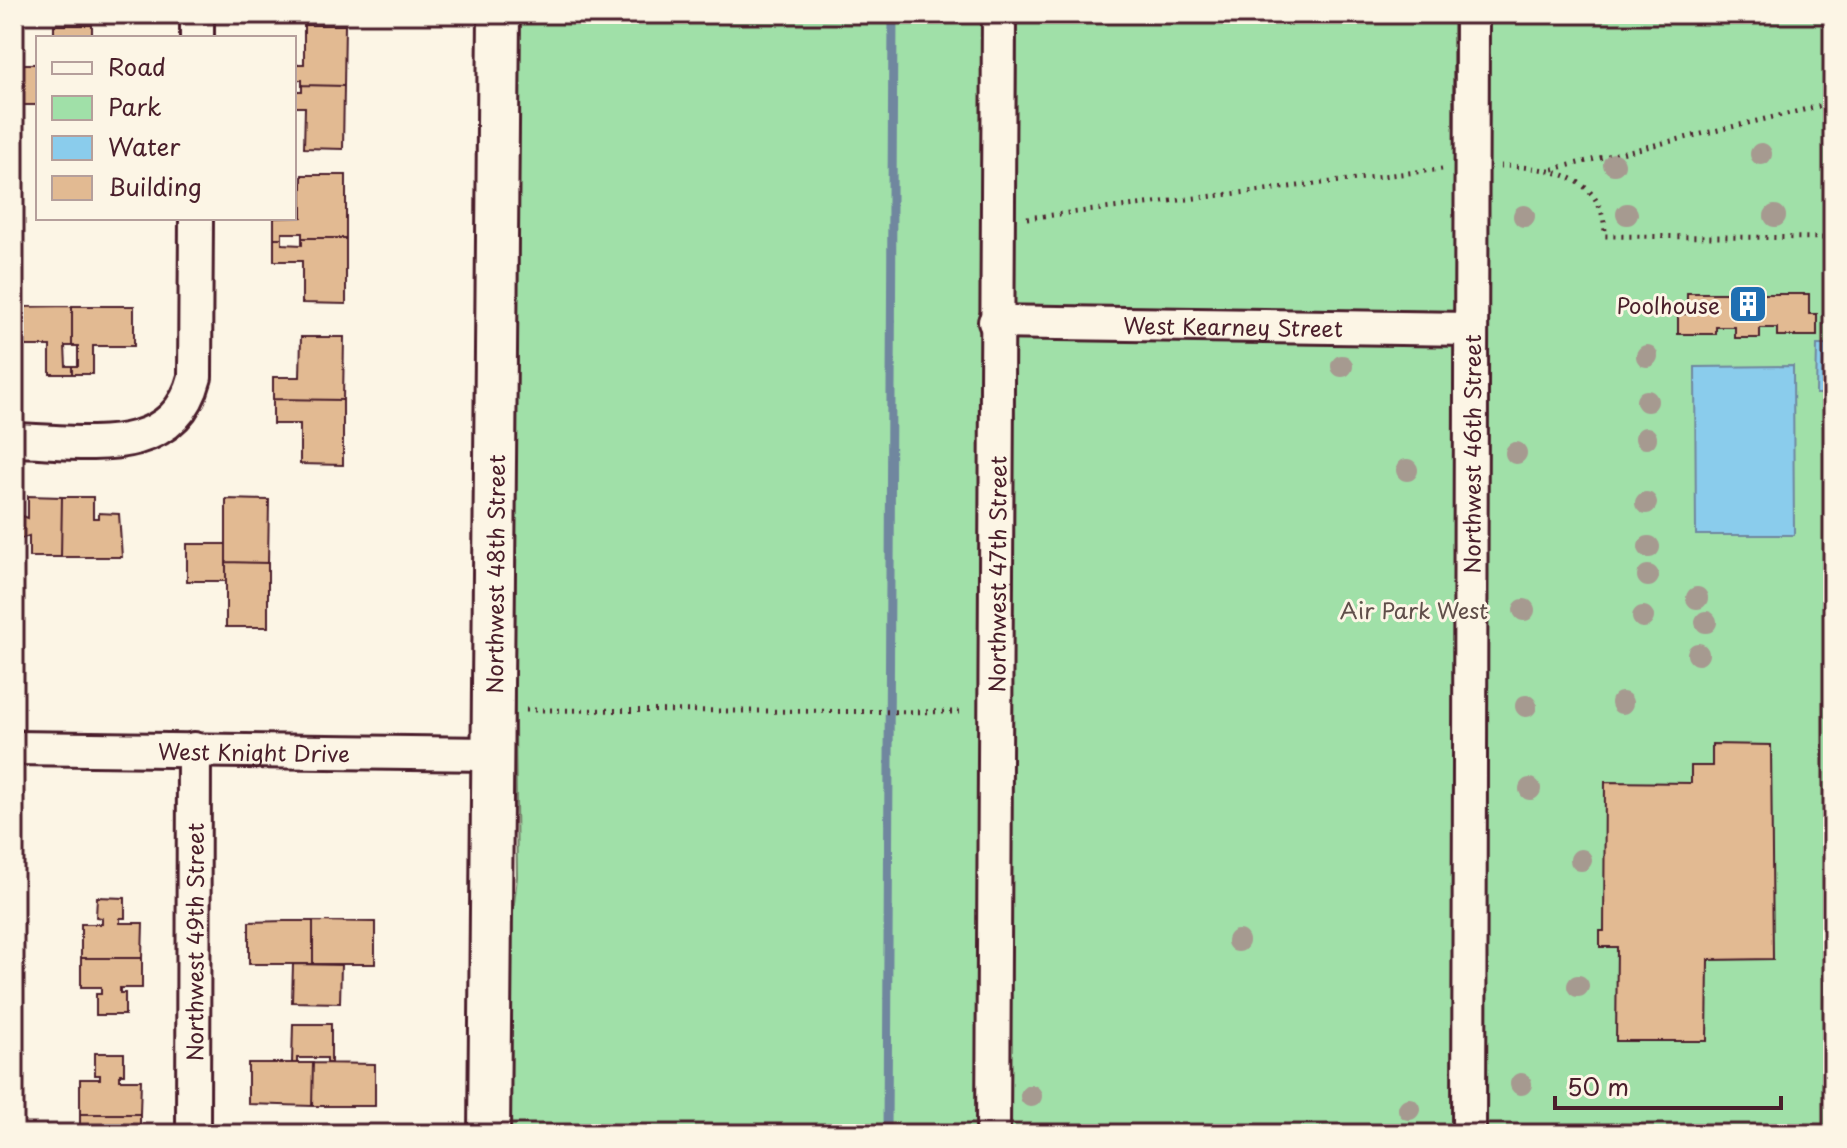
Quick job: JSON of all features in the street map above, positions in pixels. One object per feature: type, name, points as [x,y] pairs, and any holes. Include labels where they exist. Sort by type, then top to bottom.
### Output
[{"type":"main road","name":"Northwest 48th Street","points":[[489,1134],[499,14]]},
{"type":"street","points":[[197,14],[197,36]]},
{"type":"street","name":"Northwest 47th Street","points":[[993,1134],[999,14]]},
{"type":"street","name":"Northwest 46th Street","points":[[1469,1134],[1472,14]]},
{"type":"street","points":[[14,440],[120,441],[145,437],[167,424],[183,407],[191,391],[196,365],[196,220]]},
{"type":"street","name":"West Kearney Street","points":[[995,322],[1470,329]]},
{"type":"street","name":"West Knight Drive","points":[[14,748],[492,754]]},
{"type":"street","name":"Northwest 49th Street","points":[[193,1134],[194,749]]},
{"type":"path","points":[[996,221],[1471,166],[1552,169],[1833,103]]},
{"type":"path","points":[[1552,169],[1573,178],[1594,199],[1605,224],[1605,236],[1833,238]]},
{"type":"path","points":[[517,710],[965,712]]},
{"type":"green space","points":[[516,14],[986,14],[978,1134],[508,1134],[510,940],[517,877],[514,651]]},
{"type":"green space","name":"Air Park West","points":[[1017,14],[1453,14],[1453,126],[1486,126],[1487,14],[1833,14],[1833,1134],[993,1134],[997,131],[1016,130]]},
{"type":"water","points":[[1817,345],[1833,345],[1833,394],[1816,394]]},
{"type":"water","points":[[1793,366],[1794,535],[1696,535],[1695,367]]},
{"type":"building","points":[[54,25],[92,25],[92,36],[54,36]]},
{"type":"building","points":[[304,25],[345,25],[344,86],[302,85],[302,80],[296,80],[296,64],[304,64]]},
{"type":"building","points":[[14,64],[36,64],[36,105],[14,105]]},
{"type":"building","points":[[302,85],[344,86],[343,149],[304,148],[305,107],[296,107],[296,91],[302,91]]},
{"type":"building","points":[[302,175],[346,175],[346,238],[302,238],[302,233],[282,233],[282,238],[274,238],[274,220],[302,217]]},
{"type":"building","points":[[274,238],[282,238],[282,244],[302,245],[302,238],[346,238],[346,304],[302,303],[302,261],[274,261]]},
{"type":"building","name":"Poolhouse","points":[[1735,288],[1760,288],[1760,294],[1809,294],[1809,314],[1817,314],[1817,336],[1777,336],[1777,328],[1760,328],[1760,338],[1735,338],[1735,327],[1716,327],[1716,334],[1678,334],[1678,314],[1687,314],[1687,293],[1735,293]]},
{"type":"building","points":[[72,306],[72,346],[65,346],[66,366],[72,366],[72,374],[50,374],[50,346],[14,346],[14,307]]},
{"type":"building","points":[[72,306],[134,306],[134,346],[93,346],[93,374],[72,374],[72,366],[78,366],[78,346],[72,346]]},
{"type":"building","points":[[301,337],[344,337],[343,400],[273,399],[273,377],[300,377]]},
{"type":"building","points":[[273,399],[343,400],[343,465],[300,464],[300,424],[273,424]]},
{"type":"building","points":[[28,496],[62,497],[61,557],[29,557],[29,536],[14,541],[14,513],[28,518]]},
{"type":"building","points":[[62,497],[93,497],[93,518],[99,518],[99,513],[119,514],[122,557],[61,557]]},
{"type":"building","points":[[226,499],[269,500],[268,563],[226,562]]},
{"type":"building","points":[[187,544],[226,544],[226,581],[187,581]]},
{"type":"building","points":[[226,562],[268,563],[268,627],[226,627]]},
{"type":"building","points":[[1712,744],[1771,745],[1773,959],[1708,960],[1707,1041],[1616,1041],[1617,947],[1600,947],[1600,931],[1604,931],[1605,782],[1691,783],[1691,766],[1712,766]]},
{"type":"building","points":[[97,897],[125,898],[125,918],[120,918],[120,923],[143,923],[142,958],[81,958],[81,924],[102,924],[102,918],[96,917]]},
{"type":"building","points":[[313,921],[313,964],[249,964],[249,922]]},
{"type":"building","points":[[313,921],[375,922],[375,964],[313,964]]},
{"type":"building","points":[[81,958],[142,958],[142,988],[120,988],[120,993],[125,993],[125,1015],[96,1015],[96,994],[101,994],[101,987],[81,987]]},
{"type":"building","points":[[293,964],[341,965],[340,1003],[292,1002]]},
{"type":"building","points":[[293,1024],[331,1024],[331,1063],[327,1063],[327,1058],[297,1058],[297,1063],[292,1063]]},
{"type":"building","points":[[95,1053],[124,1053],[124,1074],[120,1074],[120,1080],[141,1080],[140,1114],[80,1114],[80,1079],[100,1079],[100,1075],[95,1075]]},
{"type":"building","points":[[248,1063],[313,1063],[312,1106],[248,1104]]},
{"type":"building","points":[[313,1063],[375,1064],[375,1106],[312,1106]]},
{"type":"building","points":[[80,1114],[140,1114],[140,1134],[80,1134]]},
{"type":"waterway","points":[[887,1134],[893,14]]},
{"type":"place","name":"Poolhouse","points":[[1748,304]]}]
